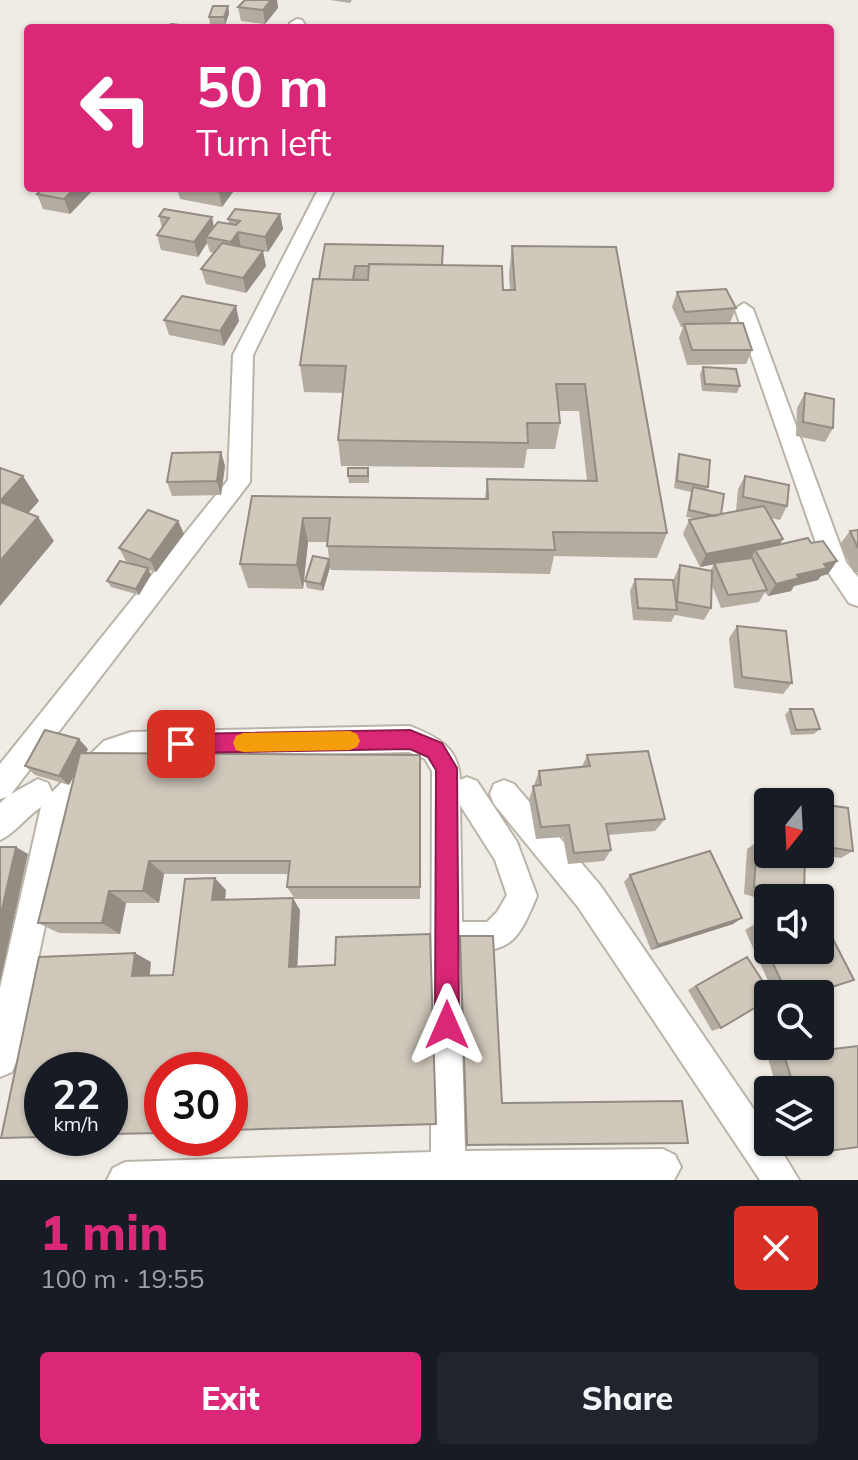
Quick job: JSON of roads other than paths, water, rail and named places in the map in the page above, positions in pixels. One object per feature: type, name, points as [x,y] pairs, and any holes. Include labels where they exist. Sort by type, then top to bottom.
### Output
[{"type":"street","points":[[0,786],[239,482],[243,355],[325,192]]},
{"type":"street","points":[[744,309],[836,566],[858,596]]},
{"type":"street","points":[[0,1060],[55,808],[114,750],[131,745],[410,739],[435,750],[446,768],[448,1169]]},
{"type":"street","points":[[447,938],[493,937],[508,923],[522,896],[507,852],[467,791]]},
{"type":"street","points":[[0,826],[13,809],[38,793]]},
{"type":"street","points":[[504,794],[589,896],[781,1180]]},
{"type":"street","points":[[125,1180],[448,1169],[663,1167]]}]
